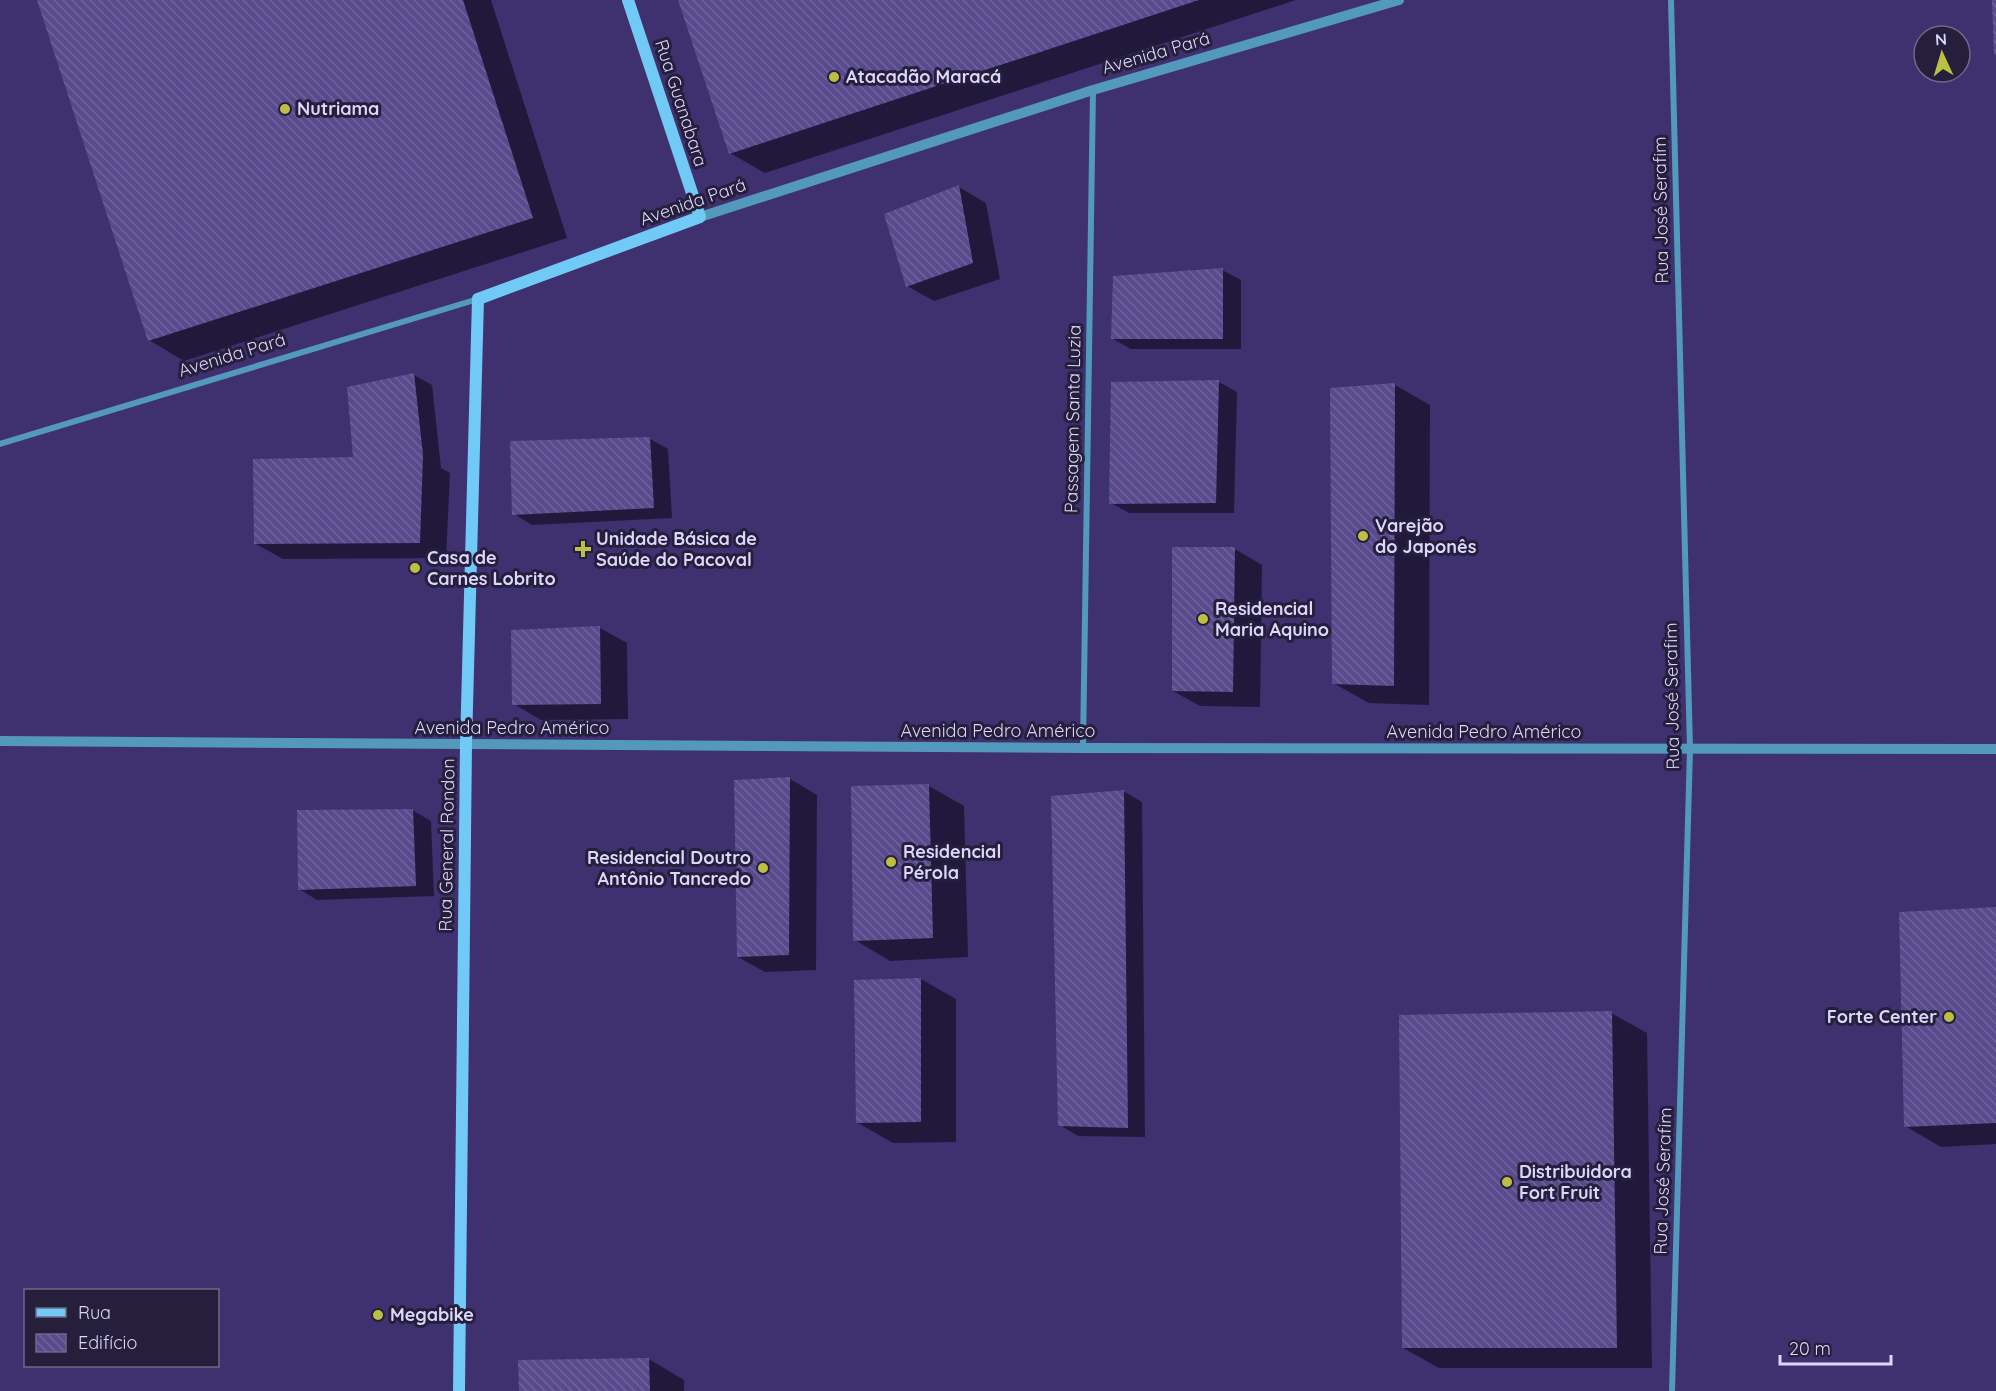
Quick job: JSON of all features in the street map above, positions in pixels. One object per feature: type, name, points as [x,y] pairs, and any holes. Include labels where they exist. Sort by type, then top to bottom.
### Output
[{"type":"main road","name":"Rua Guanabara","points":[[628,0],[700,217]]},
{"type":"main road","name":"Avenida Pará","points":[[478,299],[700,217]]},
{"type":"main road","name":"Rua General Rondon","points":[[459,1391],[466,744],[478,299]]},
{"type":"street","name":"Avenida Pará","points":[[700,217],[1093,90],[1399,0]]},
{"type":"street","name":"Rua José Serafim","points":[[1671,0],[1690,749],[1672,1391]]},
{"type":"street","name":"Passagem Santa Luzia","points":[[1083,748],[1093,90]]},
{"type":"street","name":"Avenida Pará","points":[[0,444],[478,299]]},
{"type":"street","name":"Avenida Pedro Américo","points":[[0,741],[1083,748],[1996,749]]},
{"type":"building","name":"Nutriama","points":[[37,0],[463,0],[533,218],[148,341]]},
{"type":"building","name":"Atacadão Maracá","points":[[678,0],[1199,0],[729,154]]},
{"type":"building","points":[[1992,0],[1996,0],[1996,55],[1994,55]]},
{"type":"building","points":[[959,185],[973,263],[906,287],[884,214]]},
{"type":"building","points":[[1223,268],[1223,339],[1111,339],[1113,276]]},
{"type":"building","points":[[414,373],[423,455],[420,543],[254,544],[253,459],[353,457],[347,387]]},
{"type":"building","points":[[1219,380],[1216,503],[1109,504],[1111,382]]},
{"type":"building","name":"Varejão do Japonês","points":[[1395,383],[1394,686],[1332,684],[1330,388]]},
{"type":"building","points":[[650,437],[654,508],[512,515],[510,441]]},
{"type":"building","name":"Residencial Maria Aquino","points":[[1172,547],[1235,547],[1233,692],[1172,691]]},
{"type":"building","points":[[600,626],[601,704],[512,705],[511,630]]},
{"type":"building","name":"Residencial Doutro Antônio Tancredo","points":[[790,777],[789,955],[737,957],[734,780]]},
{"type":"building","name":"Residencial Pérola","points":[[929,784],[933,938],[853,941],[851,786]]},
{"type":"building","points":[[1124,790],[1128,1128],[1058,1126],[1051,796]]},
{"type":"building","points":[[413,809],[416,886],[298,890],[297,810]]},
{"type":"building","name":"Forte Center","points":[[1996,907],[1996,1123],[1904,1127],[1899,912]]},
{"type":"building","points":[[921,978],[921,1122],[856,1123],[854,980]]},
{"type":"building","name":"Distribuidora Fort Fruit","points":[[1612,1011],[1617,1348],[1402,1348],[1399,1015]]},
{"type":"building","points":[[649,1358],[650,1391],[519,1391],[518,1360]]},
{"type":"place","name":"Atacadão Maracá","points":[[834,77]]},
{"type":"place","name":"Nutriama","points":[[285,109]]},
{"type":"place","name":"Varejão do Japonês","points":[[1363,536]]},
{"type":"place","name":"Unidade Básica de Saúde do Pacoval","points":[[583,549]]},
{"type":"place","name":"Casa de Carnes Lobrito","points":[[415,568]]},
{"type":"place","name":"Residencial Maria Aquino","points":[[1203,619]]},
{"type":"place","name":"Residencial Pérola","points":[[891,862]]},
{"type":"place","name":"Residencial Doutro Antônio Tancredo","points":[[763,868]]},
{"type":"place","name":"Forte Center","points":[[1949,1017]]},
{"type":"place","name":"Distribuidora Fort Fruit","points":[[1507,1182]]},
{"type":"place","name":"Megabike","points":[[378,1315]]}]
